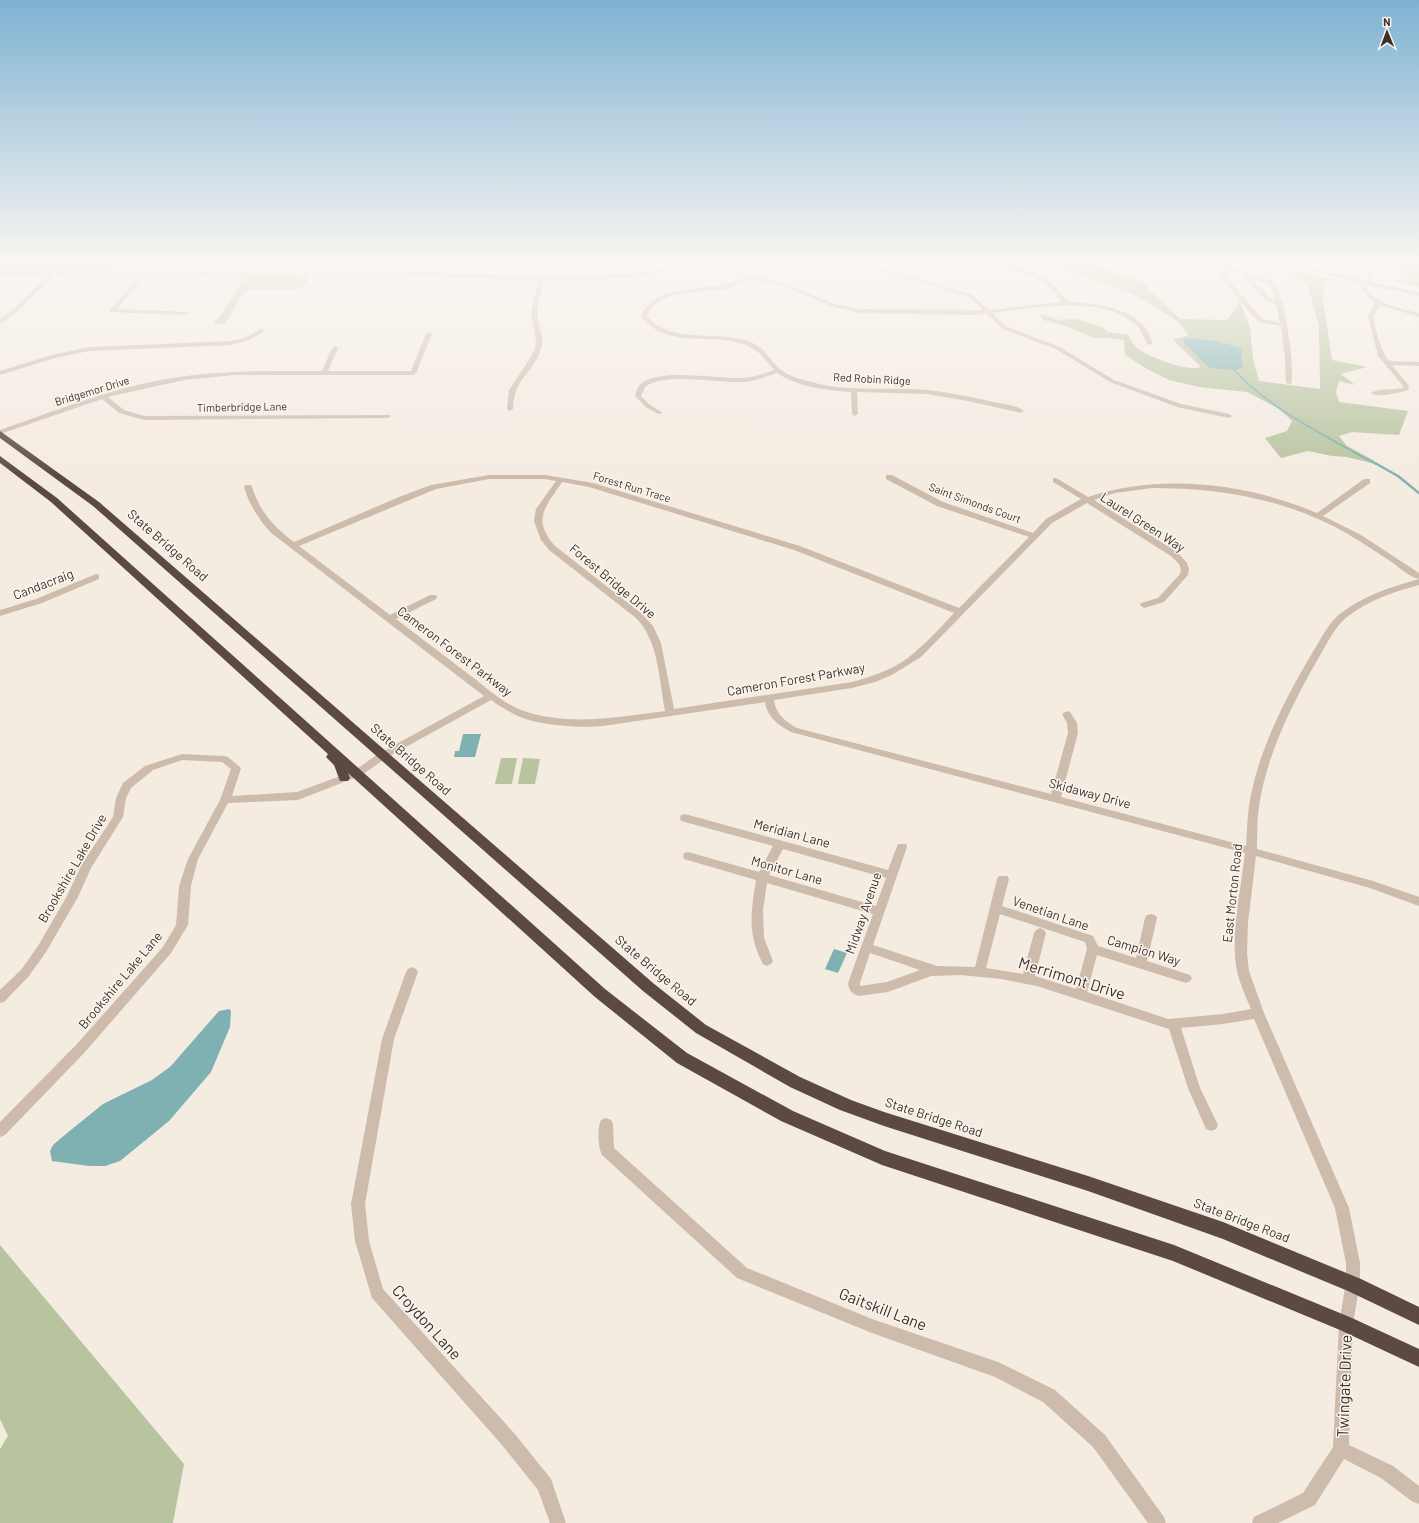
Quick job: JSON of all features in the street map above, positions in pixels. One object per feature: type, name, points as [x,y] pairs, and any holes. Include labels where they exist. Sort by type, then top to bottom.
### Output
[{"type":"highway","name":"State Bridge Road","points":[[0,433],[96,504],[382,756],[648,987],[701,1029],[795,1082],[846,1105],[884,1119],[1170,1211],[1353,1282],[1419,1316]]},
{"type":"highway","points":[[0,459],[54,500],[305,724],[302,728],[304,733],[351,775],[600,993],[682,1058],[787,1116],[882,1158],[1049,1211],[1174,1253],[1346,1324],[1419,1358]]},
{"type":"street","points":[[0,374],[54,356],[88,348],[231,343],[247,339],[256,334]]},
{"type":"street","name":"Bridgemor Drive","points":[[0,433],[103,396],[162,382],[210,375],[414,373],[429,334]]},
{"type":"street","points":[[510,408],[509,396],[539,348],[537,334]]},
{"type":"street","points":[[660,413],[648,406],[638,396],[640,390],[646,383],[666,379],[743,380],[758,378],[778,371],[762,351],[745,343],[733,340],[676,334]]},
{"type":"street","points":[[1021,334],[1058,348],[1112,381],[1179,406],[1229,416]]},
{"type":"street","points":[[1145,334],[1150,344]]},
{"type":"street","points":[[1286,334],[1289,349],[1289,383]]},
{"type":"street","points":[[1374,392],[1393,392],[1406,389],[1406,386],[1381,356],[1375,334]]},
{"type":"street","points":[[324,373],[335,348]]},
{"type":"street","points":[[1387,363],[1419,364]]},
{"type":"street","name":"Red Robin Ridge","points":[[778,371],[815,385],[854,390],[934,393],[1021,411]]},
{"type":"street","points":[[854,390],[855,414]]},
{"type":"street","name":"Timberbridge Lane","points":[[103,396],[114,408],[125,415],[144,418],[388,416]]},
{"type":"street","name":"Forest Run Trace","points":[[293,546],[413,491],[489,477],[526,476],[561,479],[590,486],[797,548],[960,612]]},
{"type":"street","name":"Saint Simonds Court","points":[[889,477],[940,504],[1034,536]]},
{"type":"street","name":"Forest Bridge Drive","points":[[561,479],[540,509],[538,521],[541,532],[552,548],[639,616],[649,626],[657,643],[670,713]]},
{"type":"street","name":"Laurel Green Way","points":[[1056,480],[1174,554],[1184,563],[1184,575],[1161,600],[1144,605]]},
{"type":"street","points":[[1318,516],[1367,481]]},
{"type":"street","name":"Cameron Forest Parkway","points":[[248,487],[253,504],[261,518],[273,530],[491,696],[522,714],[542,720],[564,723],[603,723],[769,698],[852,685],[889,673],[918,655],[1034,536],[1058,514],[1086,499],[1138,487],[1196,486],[1258,496],[1318,516],[1359,536],[1419,577]]},
{"type":"street","name":"Candacraig","points":[[0,613],[39,601],[96,577]]},
{"type":"street","name":"East Morton Road","points":[[1353,1282],[1353,1262],[1342,1208],[1258,1012],[1244,971],[1241,953],[1242,923],[1251,851],[1254,806],[1263,766],[1296,687],[1328,635],[1343,616],[1364,602],[1386,592],[1419,582]]},
{"type":"street","points":[[389,618],[433,597]]},
{"type":"street","points":[[225,800],[298,796],[351,775],[382,756],[491,696]]},
{"type":"street","name":"Skidaway Drive","points":[[769,698],[770,708],[774,716],[782,724],[794,730],[1251,851],[1373,885],[1419,902]]},
{"type":"street","points":[[1055,799],[1073,733],[1072,723],[1067,714]]},
{"type":"street","name":"Brookshire Lake Drive","points":[[0,998],[25,972],[42,949],[72,897],[86,867],[118,817],[121,798],[127,786],[138,776],[161,763],[178,758],[224,759],[236,768],[225,800]]},
{"type":"street","name":"Brookshire Lake Lane","points":[[0,1131],[81,1048],[167,950],[182,925],[185,886],[193,859],[225,800]]},
{"type":"street","name":"Meridian Lane","points":[[685,818],[891,875]]},
{"type":"street","points":[[767,962],[758,938],[757,910],[762,878],[780,844]]},
{"type":"street","name":"Midway Avenue","points":[[855,989],[854,983],[902,847]]},
{"type":"street","name":"Monitor Lane","points":[[688,856],[879,911]]},
{"type":"street","points":[[978,972],[1002,879]]},
{"type":"street","name":"Venetian Lane","points":[[995,908],[1089,939],[1092,943],[1093,949],[1080,996]]},
{"type":"street","points":[[1140,964],[1151,918]]},
{"type":"street","points":[[1028,979],[1040,933]]},
{"type":"street","points":[[867,947],[939,971]]},
{"type":"street","name":"Campion Way","points":[[1093,949],[1186,978]]},
{"type":"street","name":"Merrimont Drive","points":[[855,989],[858,991],[868,991],[881,989],[930,971],[978,972],[1001,974],[1028,979],[1168,1024],[1222,1019],[1258,1012]]},
{"type":"street","name":"Croydon Lane","points":[[412,972],[388,1039],[385,1055],[358,1204],[362,1241],[377,1293],[508,1439],[545,1485],[558,1523]]},
{"type":"street","points":[[1174,1024],[1194,1088],[1211,1125]]},
{"type":"street","name":"Gaitskill Lane","points":[[606,1124],[607,1151],[742,1273],[872,1326],[998,1370],[1048,1396],[1099,1441],[1158,1523]]},
{"type":"street","name":"Twingate Drive","points":[[1260,1523],[1308,1499],[1342,1449],[1346,1324],[1353,1282]]},
{"type":"street","points":[[1342,1449],[1387,1472],[1419,1496]]},
{"type":"green space","points":[[1084,334],[1128,335],[1137,348],[1168,363],[1178,366],[1195,368],[1201,367],[1173,340],[1188,335],[1251,334],[1253,359],[1259,381],[1320,389],[1319,334],[1328,334],[1332,360],[1367,367],[1341,374],[1355,385],[1339,381],[1336,392],[1339,402],[1408,411],[1399,435],[1352,432],[1339,436],[1347,446],[1375,461],[1371,463],[1347,457],[1332,456],[1308,451],[1281,458],[1265,438],[1287,431],[1292,421],[1279,409],[1247,392],[1199,387],[1169,380],[1147,369],[1125,355],[1124,340],[1093,338]]},
{"type":"green space","points":[[501,758],[517,758],[512,784],[495,784]]},
{"type":"green space","points":[[523,758],[540,759],[535,784],[518,784]]},
{"type":"green space","points":[[0,1245],[184,1464],[173,1523],[0,1523],[0,1449],[8,1436],[0,1419]]},
{"type":"water","points":[[1183,339],[1217,341],[1240,348],[1243,351],[1241,358],[1243,368],[1234,370],[1209,368],[1185,344]]},
{"type":"water","points":[[463,734],[481,734],[475,757],[454,757],[455,751],[459,751]]},
{"type":"water","points":[[834,949],[847,953],[838,973],[825,969]]},
{"type":"water","points":[[229,1009],[231,1011],[230,1027],[211,1072],[169,1121],[120,1161],[105,1166],[89,1166],[52,1161],[50,1151],[53,1145],[61,1138],[103,1104],[152,1080],[170,1067],[219,1011]]},
{"type":"waterway","points":[[1234,370],[1265,398],[1301,422],[1376,464]]},
{"type":"waterway","points":[[1375,463],[1398,476],[1419,493]]}]
